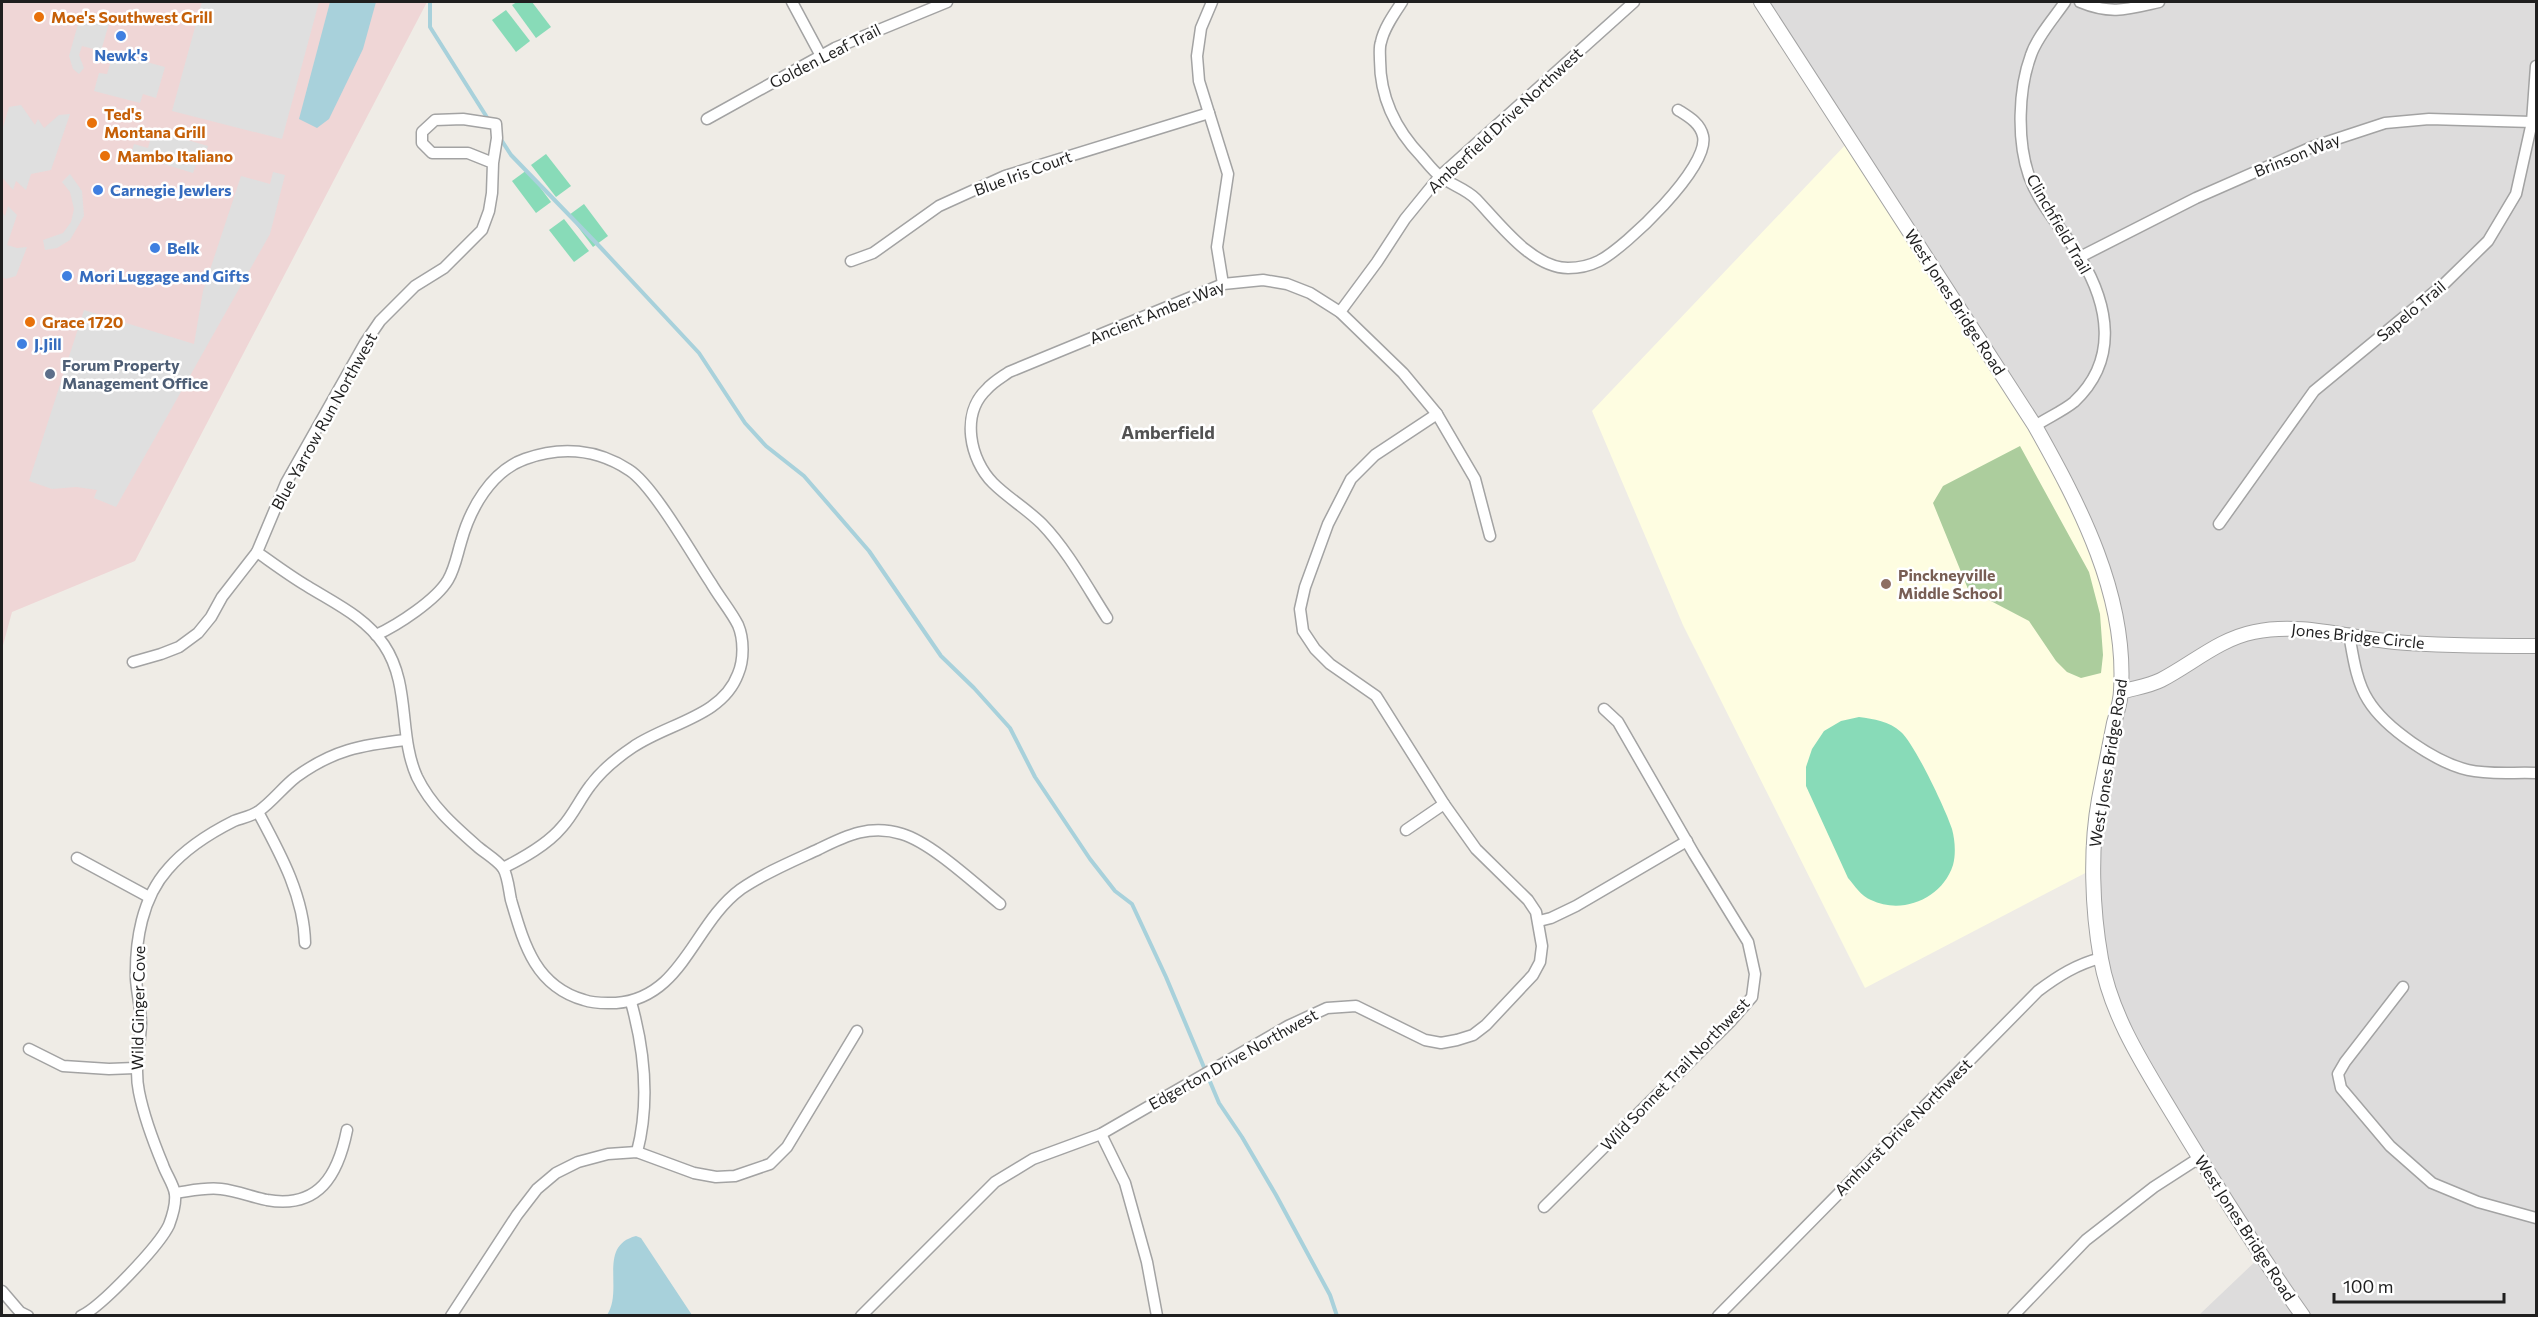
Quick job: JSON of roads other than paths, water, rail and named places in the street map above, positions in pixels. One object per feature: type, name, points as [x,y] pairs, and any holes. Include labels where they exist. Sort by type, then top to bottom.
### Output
[{"type":"street","points":[[792,2],[821,56]]},
{"type":"street","name":"Golden Leaf Trail","points":[[707,119],[821,56],[898,20],[947,2]]},
{"type":"street","points":[[1212,2],[1201,28],[1197,56],[1199,81],[1228,174],[1217,247],[1223,284]]},
{"type":"street","points":[[1402,2],[1380,42],[1385,98],[1399,129],[1440,176],[1471,194],[1524,248],[1551,266],[1584,267],[1599,261],[1651,219],[1684,180],[1702,152],[1703,136],[1696,122],[1678,110]]},
{"type":"street","name":"Amberfield Drive Northwest","points":[[1340,312],[1405,219],[1440,176],[1634,2]]},
{"type":"street","name":"West Jones Bridge Road","points":[[1761,2],[2035,426],[2067,483],[2098,554],[2115,614],[2121,658],[2121,692],[2098,803],[2093,869],[2101,958],[2109,990],[2134,1050],[2261,1256],[2303,1316]]},
{"type":"street","name":"Clinchfield Trail","points":[[2035,426],[2073,403],[2092,381],[2102,360],[2106,328],[2104,312],[2095,287],[2080,257],[2050,214],[2030,178],[2020,120],[2022,87],[2031,53],[2065,2]]},
{"type":"street","points":[[2080,2],[2092,7],[2122,11],[2159,2]]},
{"type":"street","name":"Sapelo Trail","points":[[2219,524],[2314,392],[2445,283],[2488,241],[2516,194],[2532,122],[2536,66]]},
{"type":"street","name":"Blue Iris Court","points":[[851,261],[873,253],[939,206],[1005,176],[1209,113]]},
{"type":"street","name":"Brinson Way","points":[[2080,257],[2196,198],[2280,160],[2385,123],[2429,118],[2532,122]]},
{"type":"street","name":"Blue Yarrow Run Northwest","points":[[133,662],[179,646],[198,633],[257,552],[286,483],[365,342],[380,321],[415,286],[444,268],[482,230],[489,211],[492,193],[497,138],[496,124],[464,119],[435,120],[422,132],[422,143],[432,153],[468,153],[493,163]]},
{"type":"street","name":"Ancient Amber Way","points":[[1107,618],[1074,566],[1043,525],[994,484],[982,470],[974,456],[972,440],[971,422],[976,405],[986,389],[1009,372],[1223,284],[1263,280],[1287,284],[1310,293],[1340,312],[1402,373],[1437,414],[1475,479],[1490,536]]},
{"type":"street","name":"Edgerton Drive Northwest","points":[[861,1316],[995,1182],[1033,1159],[1101,1134],[1288,1026],[1327,1008],[1356,1006],[1425,1040],[1441,1043],[1473,1035],[1520,990],[1540,963],[1542,946],[1539,921],[1528,900],[1476,849],[1444,804],[1376,696],[1330,664],[1314,649],[1303,631],[1300,609],[1305,587],[1337,503],[1351,479],[1362,466],[1437,414]]},
{"type":"street","points":[[376,634],[396,624],[436,594],[447,582],[456,565],[461,541],[477,502],[502,473],[524,459],[564,450],[599,456],[632,471],[653,495],[738,625],[742,653],[739,672],[732,688],[723,698],[695,717],[651,735],[633,747],[592,783],[569,818],[550,839],[503,868]]},
{"type":"street","points":[[257,552],[310,588],[349,610],[376,634],[387,649],[397,674],[402,697],[406,740],[417,776],[436,808],[503,868],[524,944],[532,962],[546,979],[562,991],[602,1004],[631,1002],[653,992],[669,980],[701,932],[718,911],[741,890],[850,834],[870,830],[886,830],[906,835],[932,851],[1000,904]]},
{"type":"street","name":"Jones Bridge Circle","points":[[2121,692],[2160,681],[2227,641],[2253,632],[2288,627],[2393,642],[2478,647],[2536,646]]},
{"type":"street","points":[[2349,634],[2354,664],[2368,700],[2402,736],[2445,762],[2469,770],[2536,773]]},
{"type":"street","name":"Wild Sonnet Trail Northwest","points":[[1544,1207],[1730,1022],[1752,997],[1755,974],[1748,942],[1618,722],[1604,709]]},
{"type":"street","name":"Wild Ginger Cove","points":[[175,1193],[148,1126],[135,1068],[141,1022],[136,980],[137,954],[141,924],[149,897],[168,869],[189,849],[214,831],[258,812],[295,778],[323,759],[346,749],[406,740]]},
{"type":"street","points":[[1406,830],[1444,804]]},
{"type":"street","points":[[258,812],[287,868],[305,923],[306,943]]},
{"type":"street","points":[[1539,921],[1576,906],[1687,841]]},
{"type":"street","points":[[77,858],[149,897]]},
{"type":"street","name":"Amhurst Drive Northwest","points":[[1718,1316],[2038,991],[2058,976],[2101,958]]},
{"type":"street","points":[[2403,987],[2352,1052],[2338,1074],[2341,1088],[2390,1146],[2432,1183],[2478,1203],[2536,1218]]},
{"type":"street","points":[[631,1002],[640,1034],[645,1079],[642,1126],[637,1152]]},
{"type":"street","points":[[451,1316],[517,1215],[537,1189],[556,1173],[578,1162],[608,1154],[637,1152],[694,1173],[717,1177],[735,1176],[770,1164],[787,1147],[857,1031]]},
{"type":"street","points":[[29,1049],[63,1066],[135,1068]]},
{"type":"street","points":[[81,1316],[114,1288],[159,1240],[169,1224],[175,1193],[208,1188],[283,1202],[301,1199],[313,1194],[335,1172],[342,1156],[347,1130]]},
{"type":"street","points":[[1101,1134],[1125,1183],[1147,1262],[1157,1316]]},
{"type":"street","points":[[2013,1316],[2086,1240],[2154,1187],[2199,1158]]},
{"type":"street","points":[[2,1291],[20,1312],[28,1316]]},
{"type":"water","points":[[330,2],[376,2],[363,49],[329,119],[317,128],[299,119]]},
{"type":"water","points":[[636,1236],[641,1238],[692,1315],[607,1315],[612,1305],[613,1270],[617,1249],[624,1241]]},
{"type":"waterway","points":[[430,2],[430,27],[488,119]]},
{"type":"waterway","points":[[500,138],[511,155],[699,353],[745,423],[766,446],[804,476],[869,551],[941,656],[1010,728],[1035,777],[1090,859],[1115,891],[1132,904],[1166,977],[1219,1103],[1276,1195],[1330,1295],[1337,1316]]},
{"type":"place","name":"Moe's Southwest Grill","points":[[39,17]]},
{"type":"place","name":"Newk's","points":[[121,36]]},
{"type":"place","name":"Ted's Montana Grill","points":[[92,123]]},
{"type":"place","name":"Mambo Italiano","points":[[105,156]]},
{"type":"place","name":"Carnegie Jewlers","points":[[98,190]]},
{"type":"place","name":"Belk","points":[[155,248]]},
{"type":"place","name":"Mori Luggage and Gifts","points":[[67,276]]},
{"type":"place","name":"Grace 1720","points":[[30,322]]},
{"type":"place","name":"J.Jill","points":[[22,344]]},
{"type":"place","name":"Forum Property Management Office","points":[[50,374]]},
{"type":"place","name":"Pinckneyville Middle School","points":[[1886,584]]},
{"type":"district","name":"Amberfield","points":[[1168,433]]}]
